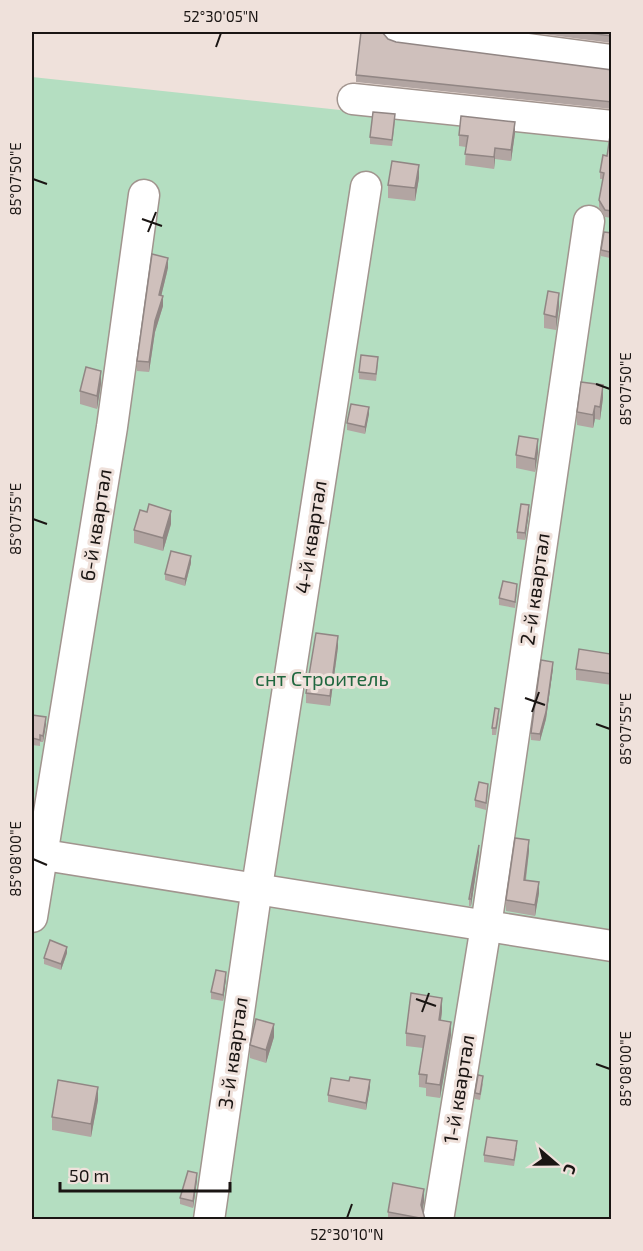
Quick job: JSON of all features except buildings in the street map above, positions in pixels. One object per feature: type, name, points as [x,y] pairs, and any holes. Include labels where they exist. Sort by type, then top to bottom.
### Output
[{"type":"street","points":[[398,32],[612,60]]},
{"type":"street","points":[[353,99],[612,126]]},
{"type":"street","name":"4-й квартал","points":[[256,887],[366,187]]},
{"type":"street","name":"6-й квартал","points":[[32,917],[37,854],[112,427],[144,195]]},
{"type":"street","name":"2-й квартал","points":[[481,958],[589,221]]},
{"type":"street","points":[[37,854],[256,887],[612,946]]},
{"type":"street","name":"3-й квартал","points":[[209,1220],[256,887]]},
{"type":"street","name":"1-й квартал","points":[[438,1220],[481,958]]},
{"type":"green space","name":"снт Строитель","points":[[32,77],[611,139],[611,1219],[32,1220]]}]
